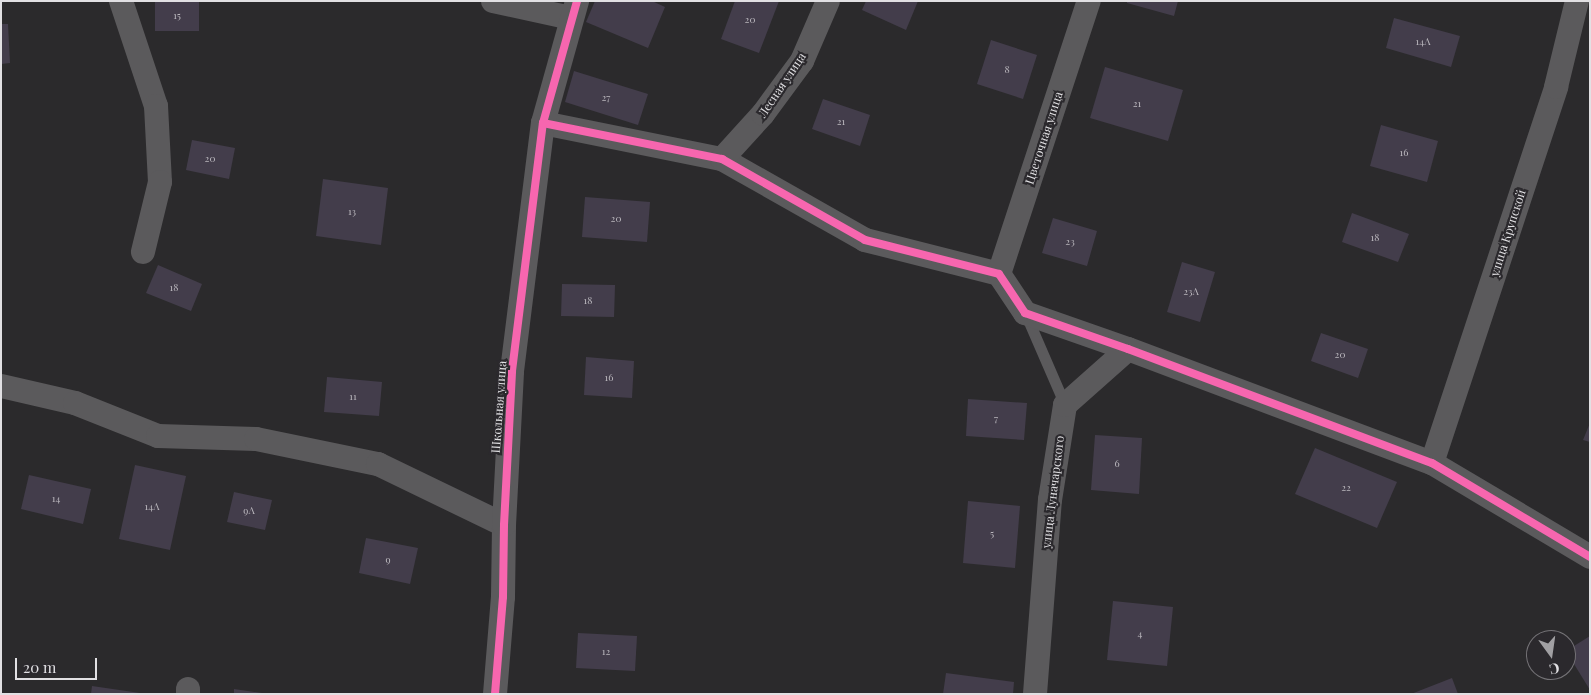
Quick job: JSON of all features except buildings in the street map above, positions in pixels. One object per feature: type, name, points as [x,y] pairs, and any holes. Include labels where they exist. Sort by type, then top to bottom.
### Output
[{"type":"street","points":[[121,1],[156,106],[160,182],[143,252]]},
{"type":"street","points":[[493,1],[574,10]]},
{"type":"street","name":"Лесная улица","points":[[722,159],[764,114],[802,61],[828,1]]},
{"type":"street","name":"Цветочная улица","points":[[999,274],[1090,1]]},
{"type":"street","name":"улица Крупской","points":[[1432,463],[1556,87],[1577,1]]},
{"type":"street","name":"Школьная улица","points":[[495,694],[503,597],[504,525],[512,371],[543,123],[574,10]]},
{"type":"street","points":[[543,123],[722,159],[864,240],[999,274],[1025,313],[1128,349],[1432,463],[1590,557]]},
{"type":"street","points":[[1065,405],[1128,349]]},
{"type":"street","points":[[1,386],[76,403],[158,436],[256,438],[378,464],[504,525]]},
{"type":"street","name":"улица Луначарского","points":[[1035,694],[1050,500],[1065,405]]},
{"type":"lane","points":[[1025,313],[1065,405]]},
{"type":"cycle path","points":[[495,694],[503,597],[504,525],[512,371],[543,123],[577,1]]},
{"type":"cycle path","points":[[543,123],[722,159],[865,240],[999,274],[1025,313],[1128,349],[1432,463],[1590,557]]}]
